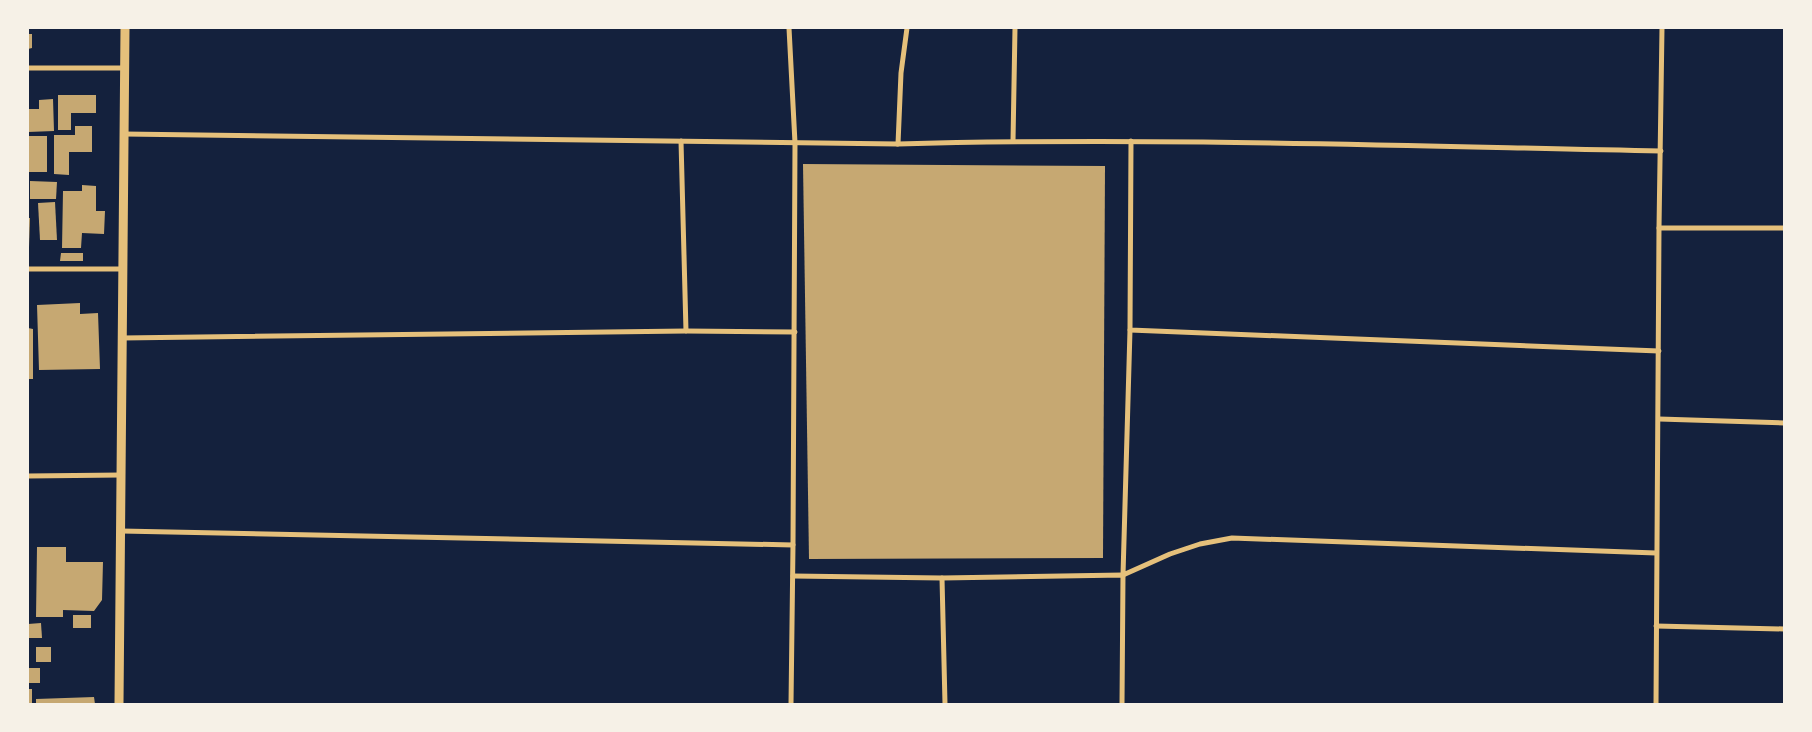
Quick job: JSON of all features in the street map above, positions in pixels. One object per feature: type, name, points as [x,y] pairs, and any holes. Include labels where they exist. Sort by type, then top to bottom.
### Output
[{"type":"street","points":[[119,704],[125,28]]},
{"type":"street","points":[[789,28],[795,143],[792,704]]},
{"type":"street","points":[[898,144],[902,73],[907,28]]},
{"type":"street","points":[[1013,141],[1015,28]]},
{"type":"street","points":[[1656,704],[1662,28]]},
{"type":"street","points":[[28,68],[125,68]]},
{"type":"street","points":[[124,134],[898,144],[1013,141],[1131,141],[1661,151]]},
{"type":"street","points":[[681,141],[686,331]]},
{"type":"street","points":[[1122,704],[1130,330],[1131,141]]},
{"type":"street","points":[[1659,228],[1784,228]]},
{"type":"street","points":[[28,269],[123,269]]},
{"type":"street","points":[[1130,330],[1659,350]]},
{"type":"street","points":[[122,338],[686,331],[795,332]]},
{"type":"street","points":[[1659,419],[1784,423]]},
{"type":"street","points":[[28,476],[121,475]]},
{"type":"street","points":[[121,531],[793,545]]},
{"type":"street","points":[[793,576],[942,578],[1124,575],[1178,551],[1200,544],[1232,538],[1656,553]]},
{"type":"street","points":[[942,578],[944,704]]},
{"type":"street","points":[[1656,626],[1784,629]]},
{"type":"building","points":[[28,34],[32,34],[32,48],[28,49]]},
{"type":"building","points":[[58,95],[96,95],[96,113],[71,113],[71,130],[58,130]]},
{"type":"building","points":[[53,99],[54,131],[28,132],[28,109],[39,109],[39,100]]},
{"type":"building","points":[[75,126],[92,126],[92,152],[69,152],[69,175],[54,174],[54,135],[75,135]]},
{"type":"building","points":[[28,136],[47,136],[47,172],[28,172]]},
{"type":"building","points":[[803,164],[1105,166],[1103,558],[809,559]]},
{"type":"building","points":[[30,181],[57,182],[56,199],[30,199]]},
{"type":"building","points":[[82,185],[96,186],[96,211],[105,211],[104,234],[82,233],[81,248],[62,248],[63,191],[82,191]]},
{"type":"building","points":[[55,202],[57,240],[40,240],[38,203]]},
{"type":"building","points":[[28,218],[30,218],[29,247],[28,247]]},
{"type":"building","points":[[61,253],[83,253],[83,261],[60,261]]},
{"type":"building","points":[[80,303],[80,314],[98,313],[100,369],[39,370],[37,305]]},
{"type":"building","points":[[28,328],[33,329],[33,379],[28,379]]},
{"type":"building","points":[[37,547],[66,547],[66,562],[103,562],[102,600],[94,611],[63,610],[63,617],[36,617]]},
{"type":"building","points":[[73,615],[91,615],[91,628],[73,628]]},
{"type":"building","points":[[41,623],[42,638],[28,638],[28,624]]},
{"type":"building","points":[[36,647],[51,647],[51,662],[36,662]]},
{"type":"building","points":[[28,668],[40,668],[40,683],[28,683]]},
{"type":"building","points":[[28,689],[32,689],[32,703],[28,703]]},
{"type":"building","points":[[94,697],[95,704],[36,704],[36,699]]}]
